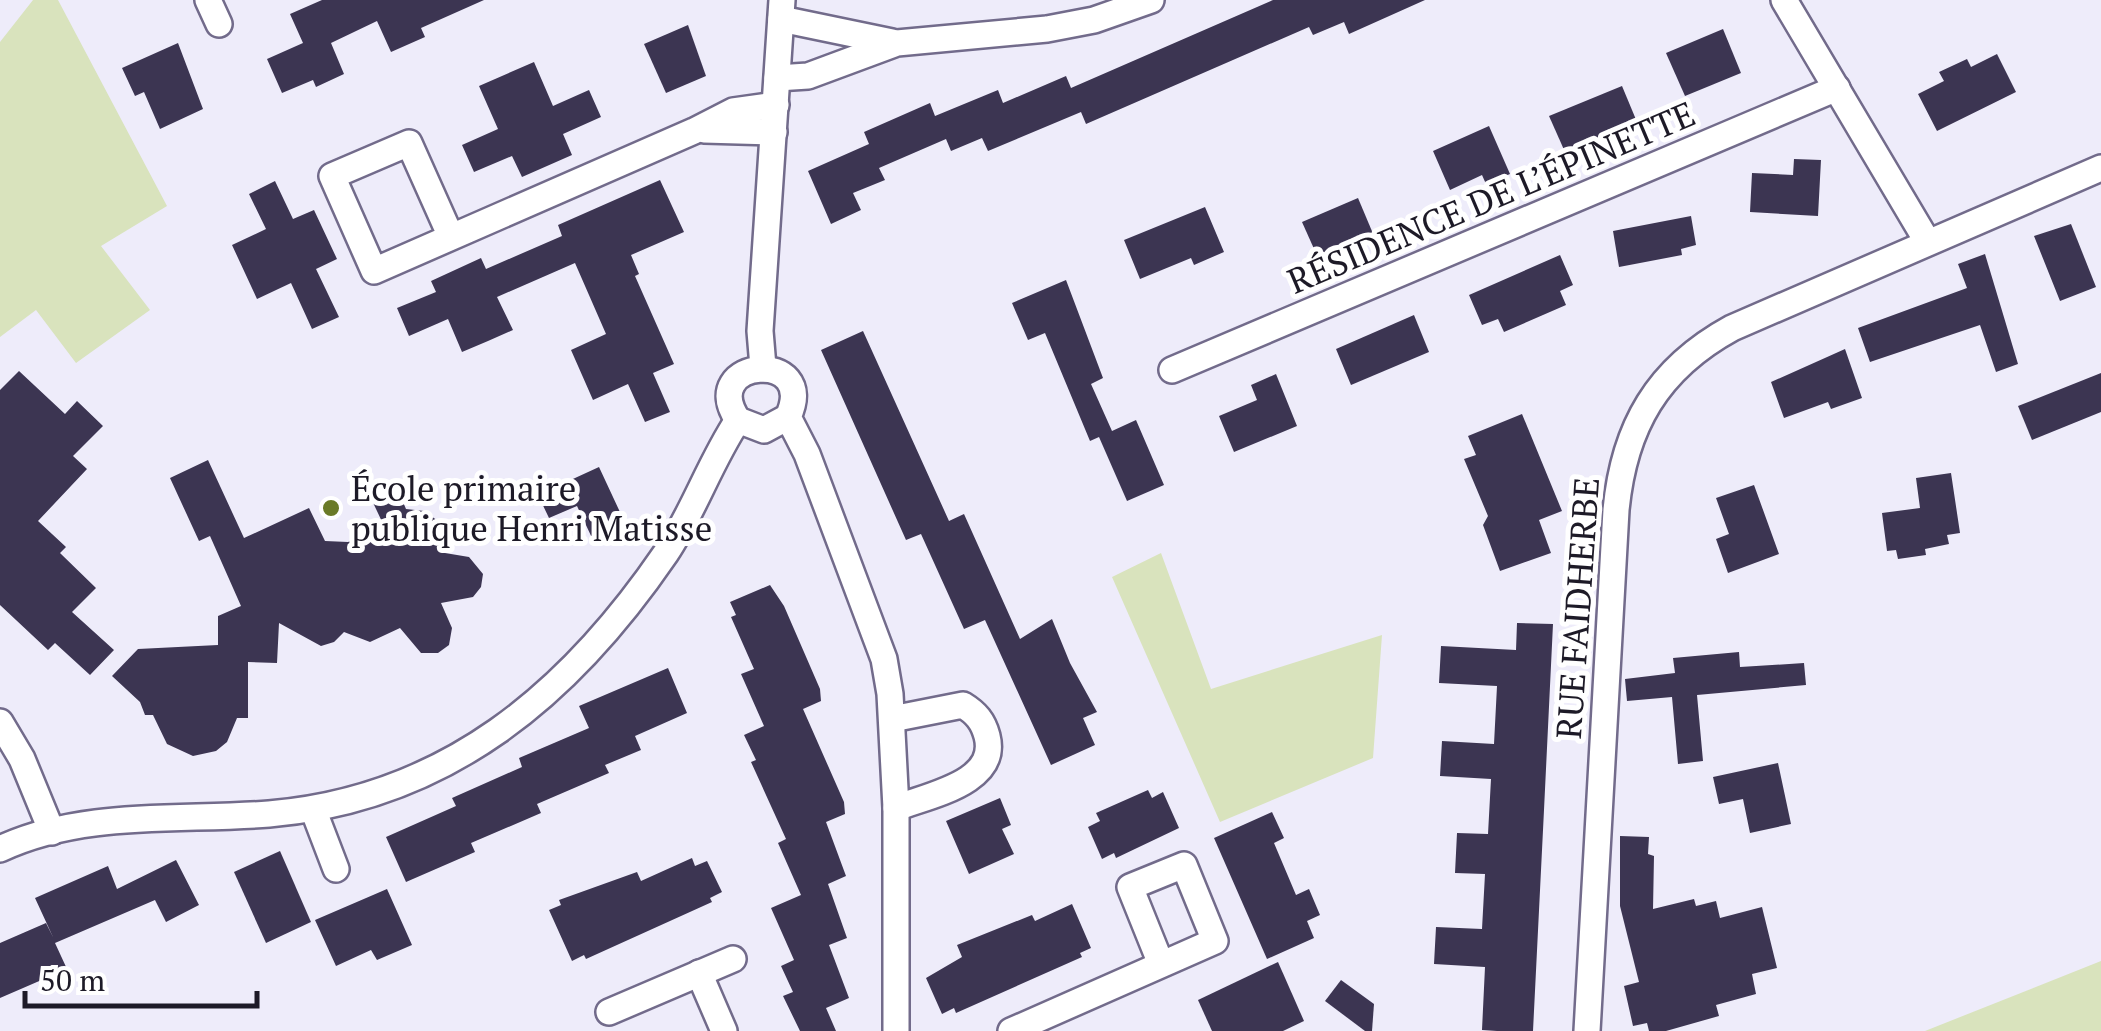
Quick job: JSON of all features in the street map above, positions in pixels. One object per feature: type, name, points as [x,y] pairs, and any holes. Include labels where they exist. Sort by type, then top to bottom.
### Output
[{"type":"street","points":[[778,78],[808,76],[898,43],[1047,29],[1106,16],[1151,0]]},
{"type":"street","points":[[1784,0],[1926,241]]},
{"type":"street","points":[[763,368],[760,330],[781,9],[898,43]]},
{"type":"street","name":"RÉSIDENCE DE L’ÉPINETTE","points":[[1172,370],[1837,88]]},
{"type":"street","points":[[450,237],[408,142],[332,176],[374,271],[734,112],[776,105]]},
{"type":"street","points":[[694,131],[774,132]]},
{"type":"street","name":"RUE FAIDHERBE","points":[[1587,1031],[1616,510],[1623,457],[1635,423],[1665,378],[1713,338],[1926,241],[2101,168]]},
{"type":"street","points":[[753,368],[779,372],[790,384],[793,401],[788,417],[764,430],[738,420],[730,401],[736,381],[753,368]]},
{"type":"street","points":[[788,417],[807,454],[884,659],[892,719],[896,808],[896,1031]]},
{"type":"street","points":[[0,849],[52,832],[161,817],[314,809],[426,774],[480,746],[520,718],[586,651],[658,563],[738,420]]},
{"type":"street","points":[[892,719],[963,706],[982,722],[988,747],[988,760],[976,776],[896,808]]},
{"type":"street","points":[[0,722],[22,760],[52,832]]},
{"type":"street","points":[[314,809],[336,868]]},
{"type":"street","points":[[608,1012],[733,959]]},
{"type":"street","points":[[1012,1031],[1162,964]]},
{"type":"street","points":[[699,974],[724,1031]]},
{"type":"green space","points":[[33,0],[58,0],[167,206],[101,246],[150,310],[76,363],[36,310],[0,337],[0,42]]},
{"type":"green space","points":[[1161,553],[1211,689],[1382,635],[1373,758],[1220,822],[1112,577]]},
{"type":"green space","points":[[2101,961],[2101,1031],[1925,1031]]},
{"type":"building","points":[[322,0],[484,0],[421,28],[425,37],[391,52],[377,21],[331,43],[344,74],[316,87],[313,80],[282,93],[267,59],[303,43],[290,14]]},
{"type":"building","points":[[1273,0],[1425,0],[1349,34],[1344,22],[1313,35],[1309,27],[1086,124],[1081,112],[988,151],[982,138],[951,151],[946,139],[879,168],[885,180],[853,193],[861,210],[831,224],[808,171],[869,144],[864,132],[930,103],[935,116],[998,90],[1003,103],[1066,76],[1071,88]]},
{"type":"building","points":[[688,25],[706,76],[666,93],[644,44]]},
{"type":"building","points":[[1723,29],[1741,73],[1685,96],[1666,53]]},
{"type":"building","points":[[178,43],[203,109],[160,129],[144,92],[135,96],[122,68]]},
{"type":"building","points":[[1997,54],[2016,92],[1937,131],[1918,94],[1944,81],[1939,72],[1967,59],[1971,67]]},
{"type":"building","points":[[534,62],[553,106],[589,90],[601,117],[563,134],[572,155],[522,177],[512,156],[474,172],[462,145],[498,129],[479,86]]},
{"type":"building","points":[[1622,86],[1637,122],[1565,152],[1549,116]]},
{"type":"building","points":[[1489,126],[1510,174],[1486,184],[1482,175],[1450,190],[1433,151]]},
{"type":"building","points":[[1794,159],[1821,160],[1818,216],[1750,212],[1752,173],[1793,175]]},
{"type":"building","points":[[660,180],[684,232],[631,255],[639,274],[635,276],[674,364],[653,373],[670,412],[645,422],[628,384],[593,400],[571,350],[606,334],[575,263],[497,297],[513,330],[488,341],[462,352],[448,319],[409,336],[397,308],[436,292],[431,281],[481,258],[486,269],[562,236],[558,225]]},
{"type":"building","points":[[275,181],[293,219],[314,210],[337,259],[316,269],[339,317],[312,329],[291,283],[257,299],[232,245],[266,229],[249,194]]},
{"type":"building","points":[[1358,198],[1374,236],[1319,260],[1302,222]]},
{"type":"building","points":[[1205,207],[1224,252],[1194,265],[1191,258],[1140,279],[1124,240]]},
{"type":"building","points":[[1691,216],[1696,245],[1681,249],[1682,255],[1619,267],[1613,231]]},
{"type":"building","points":[[2071,224],[2096,287],[2060,301],[2034,236]]},
{"type":"building","points":[[1985,254],[2018,364],[1996,372],[1980,325],[1870,362],[1858,328],[1967,288],[1958,264]]},
{"type":"building","points":[[1560,255],[1573,285],[1560,291],[1566,305],[1504,332],[1498,319],[1482,325],[1469,295]]},
{"type":"building","points":[[1066,280],[1103,378],[1091,384],[1112,431],[1136,420],[1164,485],[1127,501],[1099,437],[1090,441],[1045,333],[1028,340],[1012,303]]},
{"type":"building","points":[[1414,315],[1429,352],[1351,385],[1336,349]]},
{"type":"building","points":[[863,331],[949,521],[964,514],[1020,639],[1052,619],[1097,712],[1083,718],[1095,745],[1051,765],[985,620],[964,629],[921,534],[906,540],[821,350]]},
{"type":"building","points":[[1845,349],[1862,398],[1831,409],[1828,402],[1784,418],[1771,382]]},
{"type":"building","points":[[19,371],[65,414],[77,401],[103,426],[73,456],[87,469],[38,521],[66,547],[60,553],[96,588],[72,612],[114,650],[90,675],[55,643],[48,650],[0,605],[0,390]]},
{"type":"building","points":[[2101,373],[2101,412],[2032,440],[2018,406]]},
{"type":"building","points":[[1276,374],[1297,426],[1234,452],[1219,416],[1257,400],[1251,385]]},
{"type":"building","points":[[1522,414],[1562,511],[1539,520],[1551,553],[1500,571],[1483,525],[1488,516],[1464,459],[1476,455],[1468,436]]},
{"type":"building","points":[[208,460],[244,538],[309,508],[325,541],[348,542],[385,528],[368,492],[394,481],[406,509],[424,511],[438,521],[445,553],[469,557],[483,574],[481,587],[473,597],[441,603],[452,628],[449,645],[438,653],[421,653],[400,628],[370,642],[344,632],[334,642],[321,646],[279,623],[277,663],[248,662],[248,718],[237,718],[227,742],[216,751],[193,756],[167,744],[153,715],[145,715],[140,702],[112,676],[138,649],[218,645],[218,616],[241,606],[210,536],[199,541],[170,478]]},
{"type":"building","points":[[599,467],[626,525],[593,540],[577,506],[549,518],[538,495]]},
{"type":"building","points":[[1951,473],[1960,533],[1947,535],[1949,544],[1925,549],[1926,555],[1898,559],[1896,550],[1887,551],[1882,513],[1920,508],[1916,478]]},
{"type":"building","points":[[1754,485],[1779,554],[1728,573],[1716,539],[1729,534],[1716,498]]},
{"type":"building","points":[[770,585],[784,606],[820,689],[821,701],[803,709],[844,802],[845,814],[826,822],[846,876],[828,884],[847,938],[829,945],[849,998],[826,1008],[836,1031],[800,1031],[783,996],[793,992],[781,966],[794,960],[771,908],[801,895],[778,843],[786,839],[751,762],[756,760],[744,735],[764,726],[741,674],[754,669],[731,617],[736,615],[730,602]]},
{"type":"building","points":[[1517,623],[1553,624],[1533,1031],[1482,1030],[1485,967],[1434,964],[1436,927],[1482,929],[1485,874],[1455,873],[1457,833],[1488,834],[1491,779],[1440,776],[1442,741],[1494,744],[1497,686],[1439,683],[1441,646],[1516,650]]},
{"type":"building","points":[[1739,652],[1740,667],[1804,663],[1806,685],[1697,695],[1703,761],[1678,764],[1672,697],[1627,701],[1625,679],[1675,673],[1673,658]]},
{"type":"building","points":[[668,668],[687,713],[635,736],[641,750],[605,765],[609,773],[537,804],[541,813],[471,843],[475,852],[406,882],[386,837],[456,806],[452,798],[522,767],[519,758],[589,728],[579,706]]},
{"type":"building","points":[[1778,763],[1791,824],[1750,833],[1743,799],[1719,804],[1713,777]]},
{"type":"building","points":[[1148,790],[1152,798],[1163,792],[1179,828],[1116,858],[1114,853],[1102,859],[1088,827],[1100,821],[1096,813]]},
{"type":"building","points":[[1000,798],[1011,825],[1002,829],[1014,854],[969,874],[946,821]]},
{"type":"building","points":[[1272,812],[1284,838],[1274,843],[1296,895],[1309,889],[1320,915],[1307,921],[1314,938],[1267,959],[1214,838]]},
{"type":"building","points":[[1620,836],[1649,837],[1648,854],[1654,856],[1653,909],[1694,899],[1696,906],[1716,901],[1720,918],[1762,907],[1777,968],[1752,974],[1756,994],[1716,1005],[1719,1016],[1666,1031],[1649,1031],[1647,1023],[1633,1026],[1624,986],[1639,982],[1620,906]]},
{"type":"building","points":[[280,851],[311,922],[266,943],[234,872]]},
{"type":"building","points":[[692,858],[695,866],[707,861],[722,892],[710,898],[712,902],[586,959],[584,955],[572,961],[549,910],[561,905],[559,900],[637,872],[641,881]]},
{"type":"building","points":[[176,860],[199,905],[166,922],[155,900],[55,943],[67,969],[0,998],[0,943],[46,923],[53,937],[35,898],[108,866],[117,889]]},
{"type":"building","points":[[387,889],[412,945],[377,960],[371,950],[336,966],[315,920]]},
{"type":"building","points":[[1072,904],[1091,948],[1080,953],[1082,957],[956,1013],[954,1008],[942,1014],[926,978],[962,957],[957,945],[1032,915],[1035,921]]},
{"type":"building","points":[[1278,962],[1304,1021],[1283,1031],[1212,1031],[1198,1000]]},
{"type":"building","points":[[1341,980],[1374,1004],[1372,1031],[1365,1031],[1325,1001]]},
{"type":"place","name":"École primaire publique Henri Matisse","points":[[331,508]]}]
